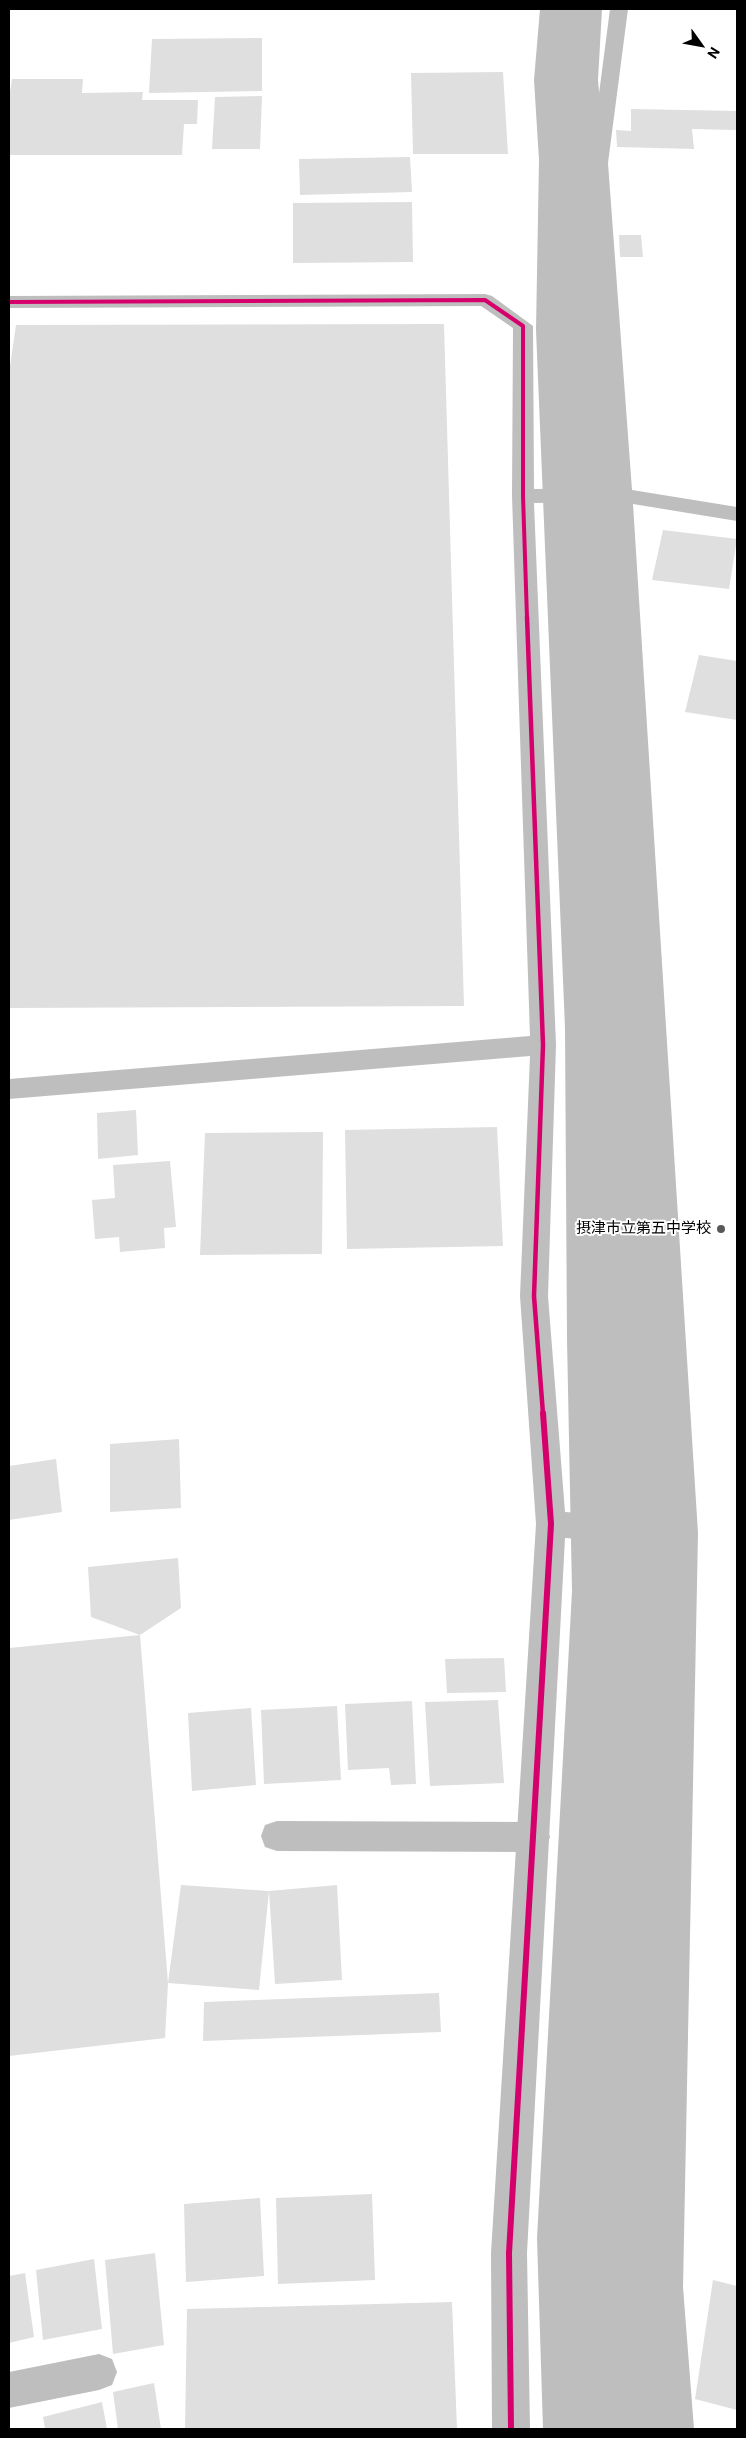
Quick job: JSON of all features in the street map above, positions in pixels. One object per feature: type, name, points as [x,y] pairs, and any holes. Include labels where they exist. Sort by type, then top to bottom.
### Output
[{"type":"street","points":[[619,9],[599,163],[622,495],[683,1533],[665,2287],[675,2429]]},
{"type":"street","points":[[9,302],[484,300],[523,326],[523,496],[543,1045],[534,1296],[551,1524],[509,2253],[511,2429]]},
{"type":"street","points":[[523,496],[622,495],[737,514]]},
{"type":"street","points":[[9,1089],[543,1045]]},
{"type":"street","points":[[551,1524],[683,1533]]},
{"type":"street","points":[[277,1836],[534,1838]]},
{"type":"street","points":[[9,2390],[100,2372]]},
{"type":"building","points":[[262,38],[262,91],[149,93],[152,39]]},
{"type":"building","points":[[503,72],[508,154],[413,154],[411,73]]},
{"type":"building","points":[[12,79],[83,79],[82,93],[143,92],[142,100],[198,100],[197,124],[184,124],[182,155],[9,155],[9,98]]},
{"type":"building","points":[[262,96],[260,149],[212,149],[215,97]]},
{"type":"building","points":[[631,109],[737,111],[737,130],[692,129],[694,149],[617,147],[616,130],[631,131]]},
{"type":"building","points":[[410,157],[412,192],[300,195],[299,159]]},
{"type":"building","points":[[412,202],[413,262],[293,263],[293,203]]},
{"type":"building","points":[[619,235],[641,235],[643,257],[620,257]]},
{"type":"building","points":[[444,324],[464,1006],[9,1008],[9,373],[16,325]]},
{"type":"building","points":[[663,530],[737,539],[729,589],[652,580]]},
{"type":"building","points":[[699,655],[737,661],[737,720],[685,712]]},
{"type":"building","points":[[136,1110],[138,1155],[98,1159],[97,1113]]},
{"type":"building","points":[[497,1127],[503,1246],[347,1249],[345,1130]]},
{"type":"building","points":[[323,1132],[322,1254],[200,1255],[205,1133]]},
{"type":"building","points":[[170,1161],[176,1227],[164,1228],[165,1248],[120,1252],[119,1237],[95,1239],[92,1200],[115,1198],[113,1165]]},
{"type":"building","points":[[179,1439],[181,1508],[110,1512],[110,1444]]},
{"type":"building","points":[[56,1459],[62,1512],[9,1520],[9,1466]]},
{"type":"building","points":[[178,1558],[181,1608],[140,1635],[91,1617],[88,1567]]},
{"type":"building","points":[[140,1635],[168,1983],[165,2038],[9,2056],[9,1648]]},
{"type":"building","points":[[504,1658],[506,1692],[447,1693],[445,1659]]},
{"type":"building","points":[[498,1700],[504,1783],[430,1786],[425,1702]]},
{"type":"building","points":[[412,1701],[416,1784],[391,1785],[389,1768],[348,1770],[345,1704]]},
{"type":"building","points":[[337,1706],[341,1780],[264,1784],[261,1710]]},
{"type":"building","points":[[251,1708],[256,1785],[192,1791],[188,1713]]},
{"type":"building","points":[[181,1885],[269,1891],[259,1990],[168,1983]]},
{"type":"building","points":[[337,1885],[342,1980],[275,1984],[269,1891]]},
{"type":"building","points":[[439,1993],[441,2032],[203,2041],[204,2002]]},
{"type":"building","points":[[372,2194],[375,2280],[278,2284],[276,2198]]},
{"type":"building","points":[[260,2198],[264,2276],[186,2282],[184,2204]]},
{"type":"building","points":[[155,2253],[164,2345],[113,2354],[105,2260]]},
{"type":"building","points":[[94,2259],[102,2329],[43,2340],[36,2270]]},
{"type":"building","points":[[25,2273],[34,2337],[9,2343],[9,2276]]},
{"type":"building","points":[[713,2280],[737,2286],[737,2410],[695,2399]]},
{"type":"building","points":[[452,2302],[457,2429],[185,2429],[187,2309]]},
{"type":"building","points":[[154,2383],[161,2429],[118,2429],[113,2392]]},
{"type":"building","points":[[102,2402],[107,2429],[45,2429],[43,2417]]},
{"type":"waterway","points":[[571,9],[566,80],[572,160],[572,330],[611,1028],[617,1339],[626,1591],[601,2238],[609,2429]]},
{"type":"cycle path","points":[[9,302],[485,300],[523,326],[523,496],[543,1045],[534,1296],[551,1524],[509,2253],[511,2429]]},
{"type":"place","name":"摂津市立第五中学校","points":[[721,1229]]}]
